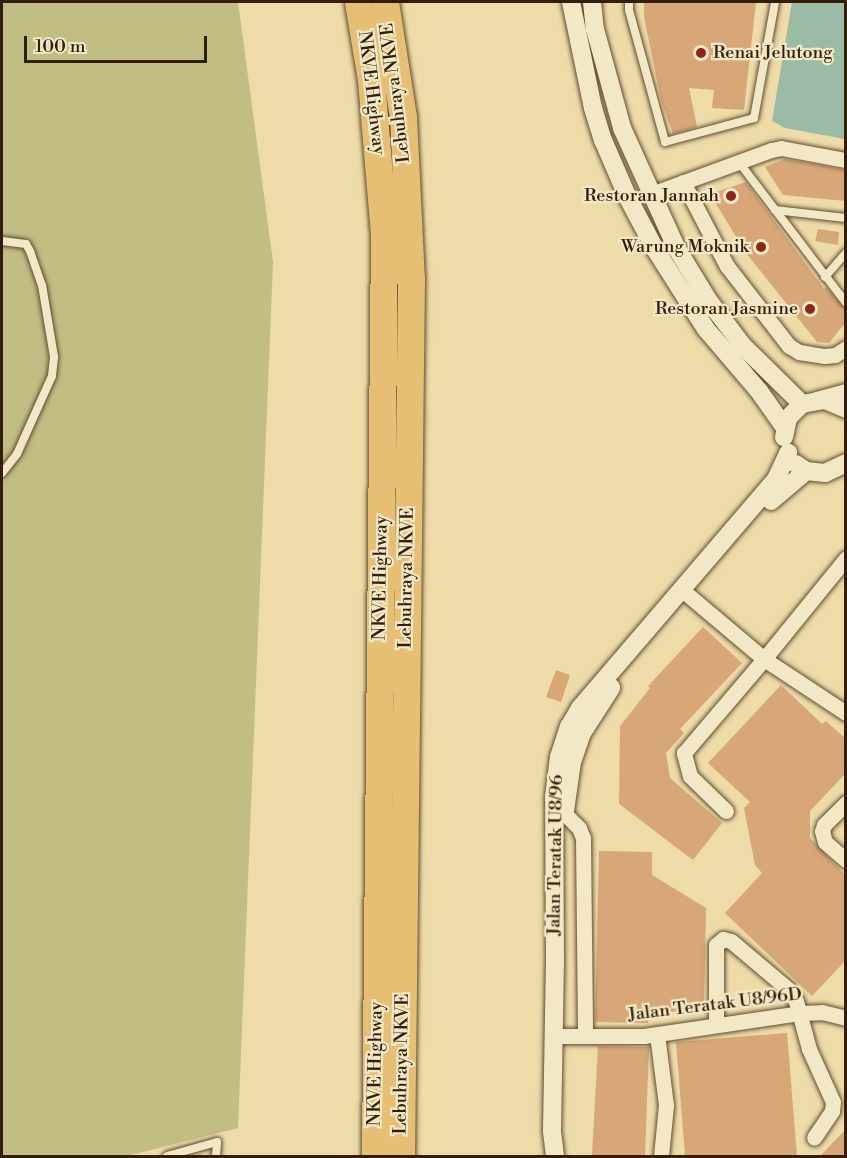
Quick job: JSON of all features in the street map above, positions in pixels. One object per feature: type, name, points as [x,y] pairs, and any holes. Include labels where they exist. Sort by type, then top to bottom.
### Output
[{"type":"highway","name":"NKVE Highway","points":[[358,2],[371,80],[384,234],[375,1156]]},
{"type":"highway","name":"Lebuhraya NKVE","points":[[385,2],[403,117],[411,278],[401,1156]]},
{"type":"street","points":[[571,2],[593,108],[603,140],[628,198],[655,249],[705,329],[759,391],[785,428]]},
{"type":"street","points":[[592,2],[595,29],[610,90],[629,144],[677,249],[708,300],[743,346],[808,402],[836,403],[846,409]]},
{"type":"street","points":[[651,194],[738,161],[781,148],[846,160]]},
{"type":"street","points":[[683,182],[727,266],[789,346],[799,352],[825,356],[835,355],[846,348]]},
{"type":"street","points":[[842,471],[815,473],[799,466],[788,453],[785,445],[785,428],[794,410],[808,402],[846,390]]},
{"type":"street","name":"Jalan Teratak U8/96","points":[[555,1156],[552,1131],[558,1036],[565,814],[572,762],[592,714],[685,592],[776,479],[788,453]]},
{"type":"street","name":"Jalan Teratak U8/96","points":[[564,1156],[558,1036],[554,797],[559,757],[569,727],[580,708],[685,592],[777,494],[806,471]]},
{"type":"street","points":[[726,811],[690,776],[684,753],[846,558]]},
{"type":"street","points":[[685,592],[764,659],[846,713]]},
{"type":"street","points":[[846,803],[824,825],[822,835],[825,842],[846,860]]},
{"type":"street","points":[[565,814],[579,828],[583,838],[585,1036]]},
{"type":"street","points":[[716,1025],[716,945],[723,939],[731,941],[789,990],[799,1013],[809,1049],[833,1102],[832,1111],[814,1138]]},
{"type":"street","name":"Jalan Teratak U8/96D","points":[[558,1036],[657,1034],[799,1013],[822,1012],[846,1018]]},
{"type":"street","points":[[657,1034],[666,1105],[661,1156]]},
{"type":"lane","points":[[629,2],[629,10],[665,142],[754,118],[775,2]]},
{"type":"lane","points":[[738,161],[846,303]]},
{"type":"lane","points":[[775,210],[846,218]]},
{"type":"lane","points":[[2,241],[26,244],[30,251],[42,285],[54,357],[52,376],[17,454],[2,473]]},
{"type":"lane","points":[[825,277],[846,253]]},
{"type":"lane","points":[[167,1156],[216,1142],[216,1156]]},
{"type":"shaded area","points":[[2,2],[238,2],[273,262],[238,1128],[127,1156],[2,1156]]},
{"type":"shaded area","points":[[792,2],[845,2],[845,139],[785,128],[772,121]]},
{"type":"building","name":"Renai Jelutong","points":[[644,2],[756,2],[744,110],[712,108],[714,90],[689,88],[697,127],[673,134],[661,100],[644,17]]},
{"type":"building","points":[[785,159],[846,170],[846,201],[783,195],[765,167]]},
{"type":"building","points":[[746,182],[824,289],[826,287],[846,309],[846,322],[829,343],[817,342],[746,253],[710,194]]},
{"type":"building","points":[[818,229],[839,232],[838,245],[815,241]]},
{"type":"building","points":[[703,627],[742,663],[680,729],[684,733],[666,753],[670,778],[722,823],[693,860],[619,804],[620,726],[650,688],[648,686]]},
{"type":"building","points":[[556,670],[570,675],[561,702],[546,697]]},
{"type":"building","points":[[781,685],[822,724],[826,721],[846,739],[846,773],[810,811],[810,838],[846,876],[846,960],[812,996],[725,913],[762,873],[755,865],[744,808],[750,802],[708,763]]},
{"type":"building","points":[[599,851],[652,852],[652,875],[706,908],[704,1013],[649,1011],[648,1023],[595,1022]]},
{"type":"building","points":[[787,1033],[797,1156],[685,1156],[676,1042]]},
{"type":"building","points":[[598,1046],[649,1047],[645,1156],[592,1156]]},
{"type":"building","points":[[846,1129],[846,1156],[820,1156]]},
{"type":"place","name":"Renai Jelutong","points":[[701,53]]},
{"type":"place","name":"Restoran Jannah","points":[[731,196]]},
{"type":"place","name":"Warung Moknik","points":[[761,247]]},
{"type":"place","name":"Restoran Jasmine","points":[[810,309]]}]
